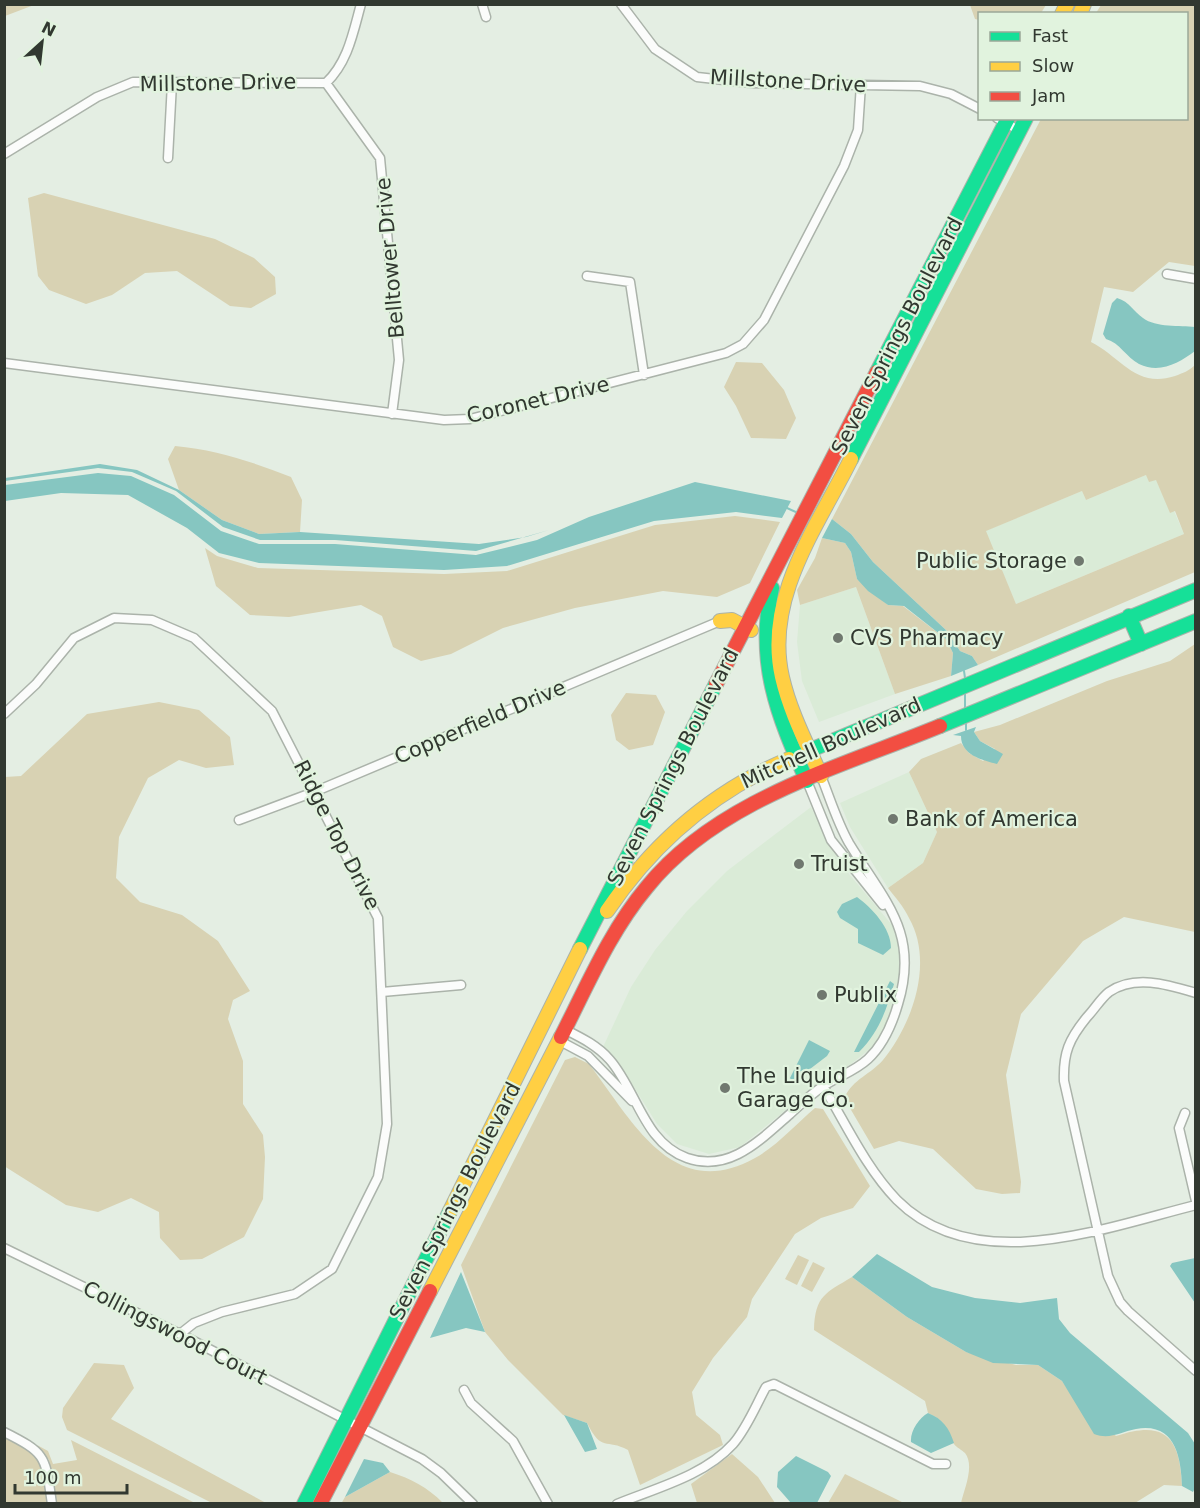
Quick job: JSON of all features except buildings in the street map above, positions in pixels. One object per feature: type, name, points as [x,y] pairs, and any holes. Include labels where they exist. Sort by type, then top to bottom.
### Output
[{"type":"main road","name":"Seven Springs Boulevard","points":[[821,776],[785,691],[777,653],[778,620],[783,599],[806,548],[974,221],[977,198],[1012,122]]},
{"type":"main road","name":"Seven Springs Boulevard","points":[[304,1503],[521,1071],[603,902],[1012,122]]},
{"type":"main road","points":[[777,569],[765,620],[765,654],[775,701],[807,781]]},
{"type":"main road","name":"Mitchell Boulevard","points":[[521,1071],[596,930],[646,858],[678,826],[710,801],[760,771],[795,755],[1196,590]]},
{"type":"main road","points":[[720,621],[759,601]]},
{"type":"main road","points":[[1129,616],[1141,644]]},
{"type":"main road","points":[[720,621],[732,620],[746,626],[756,635],[765,654]]},
{"type":"main road","name":"Mitchell Boulevard","points":[[807,781],[1196,621]]},
{"type":"main road","name":"Seven Springs Boulevard","points":[[320,1503],[631,905],[678,852],[733,813],[807,781]]},
{"type":"street","name":"Millstone Drive","points":[[4,154],[106,93],[133,82],[326,83],[337,72],[348,50],[361,4]]},
{"type":"street","points":[[482,4],[486,17]]},
{"type":"street","name":"Millstone Drive","points":[[621,4],[655,50],[697,77],[752,83],[861,84],[936,89],[978,108]]},
{"type":"street","points":[[168,158],[172,83]]},
{"type":"street","name":"Belltower Drive","points":[[326,83],[380,158],[399,360],[392,414]]},
{"type":"street","name":"Coronet Drive","points":[[4,363],[444,420],[470,419],[734,350],[755,332],[764,320],[854,146],[861,84]]},
{"type":"street","points":[[1167,274],[1196,279]]},
{"type":"street","points":[[587,276],[630,282],[644,375]]},
{"type":"street","name":"Ridge Top Drive","points":[[4,714],[36,684],[74,638],[114,618],[152,620],[194,638],[272,711],[378,918],[387,1124],[378,1176],[332,1269],[295,1294],[222,1312],[194,1323],[180,1334]]},
{"type":"street","name":"Copperfield Drive","points":[[239,820],[314,792],[720,621]]},
{"type":"street","points":[[563,1035],[594,1045],[611,1060],[628,1087],[635,1104],[662,1141],[687,1158],[716,1161],[742,1154],[824,1086],[866,1061],[888,1032],[906,970],[905,949],[895,919],[848,842],[821,776]]},
{"type":"street","points":[[807,781],[831,840],[859,878],[895,919]]},
{"type":"street","points":[[1196,993],[1158,982],[1129,984],[1109,993],[1076,1031],[1063,1056],[1064,1081],[1108,1276],[1120,1302],[1196,1371]]},
{"type":"street","points":[[382,992],[461,985]]},
{"type":"street","points":[[824,1086],[875,1174],[898,1201],[929,1224],[958,1236],[986,1243],[1022,1243],[1097,1230],[1196,1203],[1179,1128],[1185,1113]]},
{"type":"street","name":"Collingswood Court","points":[[4,1248],[180,1334],[422,1459],[441,1473],[473,1503]]},
{"type":"street","points":[[616,1503],[693,1472],[714,1461],[733,1443],[766,1387],[774,1384],[933,1464],[946,1464]]},
{"type":"street","points":[[464,1390],[471,1403],[513,1442],[548,1503]]},
{"type":"street","points":[[4,1432],[28,1444],[45,1461],[52,1503]]},
{"type":"shaded area","points":[[5,4],[34,4],[34,5],[5,16]]},
{"type":"shaded area","points":[[970,4],[1046,5],[1042,12],[978,12],[978,20],[975,19]]},
{"type":"shaded area","points":[[1101,5],[1195,5],[1195,266],[1169,262],[1133,292],[1104,287],[1091,342],[1130,370],[1150,378],[1161,379],[1175,376],[1195,365],[1195,572],[978,665],[972,656],[960,651],[947,631],[873,562],[851,534],[832,519],[1040,120],[1188,120],[1188,12],[1097,12]],"holes":[[[1146,475],[1149,482],[1156,480],[1170,513],[1175,511],[1184,534],[1016,604],[986,531],[1082,491],[1086,500]]]},
{"type":"shaded area","points":[[44,193],[215,239],[254,258],[275,277],[276,294],[251,308],[230,306],[177,271],[145,273],[112,295],[86,304],[49,290],[38,276],[28,198]]},
{"type":"shaded area","points":[[736,362],[762,363],[784,390],[796,418],[786,439],[751,438],[724,387]]},
{"type":"shaded area","points":[[175,446],[234,457],[291,477],[302,500],[300,532],[259,534],[222,520],[179,490],[168,459]]},
{"type":"shaded area","points":[[1146,475],[1156,479],[1170,512],[1174,511],[1184,534],[1016,604],[985,531],[1082,491],[1086,500]]},
{"type":"shaded area","points":[[735,516],[780,522],[750,583],[717,597],[663,591],[575,608],[503,628],[451,654],[421,661],[393,647],[382,616],[361,605],[289,617],[250,615],[216,586],[205,548],[217,556],[258,568],[444,574],[507,571],[655,525]]},
{"type":"shaded area","points":[[822,538],[845,543],[851,552],[857,579],[888,605],[903,606],[946,639],[953,653],[951,676],[895,694],[856,587],[800,605],[797,590],[815,558]]},
{"type":"shaded area","points":[[856,587],[895,694],[819,722],[802,681],[797,642],[800,605]]},
{"type":"shaded area","points":[[1195,644],[1195,932],[1124,917],[1083,941],[1021,1014],[1006,1075],[1021,1182],[1020,1193],[1002,1194],[976,1189],[933,1149],[899,1141],[874,1149],[844,1098],[852,1086],[878,1065],[894,1045],[917,992],[920,954],[916,935],[905,910],[888,888],[923,863],[937,832],[909,772],[921,759],[961,743],[969,753],[983,761],[995,749],[980,741],[974,732],[1000,725],[1107,681],[1170,661]]},
{"type":"shaded area","points":[[626,693],[656,695],[665,712],[653,745],[629,750],[616,740],[611,715]]},
{"type":"shaded area","points":[[159,702],[199,710],[230,737],[234,765],[206,768],[179,760],[148,778],[119,837],[116,878],[140,902],[182,915],[218,941],[250,991],[233,1000],[228,1019],[243,1061],[243,1104],[263,1135],[265,1157],[263,1199],[244,1237],[202,1259],[180,1260],[160,1238],[159,1212],[131,1198],[98,1212],[66,1205],[4,1166],[5,777],[21,776],[87,714]]},
{"type":"shaded area","points":[[909,772],[937,832],[923,863],[888,888],[850,827],[840,803]]},
{"type":"shaded area","points":[[811,807],[830,845],[849,874],[892,925],[901,955],[899,986],[885,1026],[874,1046],[812,1089],[740,1147],[709,1154],[677,1144],[657,1124],[622,1068],[603,1047],[631,987],[655,950],[687,911],[727,871]]},
{"type":"shaded area","points":[[575,1057],[589,1064],[622,1109],[657,1149],[678,1163],[701,1171],[726,1169],[755,1158],[779,1141],[815,1108],[823,1109],[870,1186],[853,1208],[821,1218],[795,1234],[752,1299],[747,1317],[713,1358],[692,1392],[696,1415],[720,1435],[723,1445],[640,1485],[628,1450],[601,1442],[587,1423],[563,1415],[508,1360],[485,1332],[461,1265],[565,1060]]},
{"type":"shaded area","points":[[798,1255],[809,1260],[797,1285],[785,1279]]},
{"type":"shaded area","points":[[813,1262],[825,1268],[812,1292],[801,1286]]},
{"type":"shaded area","points":[[852,1277],[907,1317],[966,1352],[1016,1365],[1038,1365],[1062,1381],[1076,1401],[1116,1436],[1147,1430],[1167,1437],[1178,1456],[1182,1486],[1164,1485],[1135,1503],[961,1503],[969,1471],[968,1458],[954,1444],[945,1426],[928,1413],[925,1401],[814,1330],[817,1309],[824,1296]]},
{"type":"shaded area","points":[[94,1363],[124,1365],[134,1388],[111,1419],[266,1503],[212,1503],[67,1430],[62,1417],[63,1408]]},
{"type":"shaded area","points":[[4,1437],[27,1450],[39,1462],[48,1503],[5,1503]]},
{"type":"shaded area","points":[[71,1440],[195,1503],[56,1503],[49,1460],[37,1445],[48,1451],[53,1464],[77,1460]]},
{"type":"shaded area","points":[[732,1454],[758,1477],[775,1503],[697,1503],[691,1484]]},
{"type":"shaded area","points":[[390,1472],[419,1484],[443,1503],[341,1504],[345,1497]]},
{"type":"shaded area","points":[[845,1474],[904,1503],[828,1503]]},
{"type":"water","points":[[1117,298],[1148,321],[1161,325],[1195,327],[1195,351],[1169,366],[1147,367],[1134,361],[1106,339],[1103,334],[1112,303]]},
{"type":"water","points":[[100,464],[137,470],[179,490],[222,520],[259,534],[300,532],[479,544],[523,537],[476,551],[335,540],[260,540],[223,527],[176,491],[132,472],[98,468],[5,481],[5,478]]},
{"type":"water","points":[[98,473],[131,476],[174,495],[221,531],[259,544],[335,544],[476,555],[537,540],[589,517],[695,482],[791,501],[782,518],[736,512],[654,521],[507,566],[444,570],[259,563],[219,553],[187,528],[128,495],[61,493],[5,501],[5,485]]},
{"type":"water","points":[[832,519],[851,534],[873,562],[947,631],[960,651],[972,656],[978,665],[951,676],[953,653],[946,639],[904,606],[888,605],[868,591],[857,579],[851,552],[845,543],[822,538]]},
{"type":"water","points":[[976,727],[974,732],[980,741],[1003,754],[997,764],[973,756],[965,748],[961,736],[953,735]]},
{"type":"water","points":[[857,897],[869,907],[888,933],[891,948],[883,955],[858,943],[858,929],[840,918],[837,912],[842,904]]},
{"type":"water","points":[[890,981],[894,984],[881,1021],[866,1044],[859,1052],[854,1052]]},
{"type":"water","points":[[809,1040],[830,1051],[827,1056],[793,1082],[790,1078]]},
{"type":"water","points":[[877,1254],[932,1287],[975,1298],[1020,1303],[1057,1298],[1059,1319],[1070,1333],[1188,1433],[1195,1444],[1195,1488],[1193,1492],[1182,1486],[1177,1453],[1167,1436],[1160,1431],[1149,1428],[1110,1436],[1094,1434],[1062,1381],[1038,1365],[993,1363],[966,1352],[907,1317],[852,1277]]},
{"type":"water","points":[[1196,1258],[1195,1303],[1170,1266],[1172,1263]]},
{"type":"water","points":[[461,1272],[485,1332],[466,1328],[430,1338]]},
{"type":"water","points":[[928,1413],[945,1425],[954,1443],[931,1453],[911,1442],[916,1425]]},
{"type":"water","points":[[564,1415],[587,1423],[597,1449],[585,1452]]},
{"type":"water","points":[[796,1456],[828,1472],[831,1476],[817,1503],[791,1503],[777,1487],[778,1472]]},
{"type":"water","points":[[364,1459],[383,1463],[390,1472],[345,1497]]},
{"type":"waterway","points":[[787,508],[798,513]]},
{"type":"waterway","points":[[964,671],[965,678]]},
{"type":"waterway","points":[[965,692],[965,709]]},
{"type":"waterway","points":[[966,723],[966,730]]},
{"type":"traffic: fast","points":[[877,372],[1007,120]]},
{"type":"traffic: fast","points":[[851,459],[1025,120]]},
{"type":"traffic: fast","points":[[772,588],[766,640],[772,687],[787,733],[807,781]]},
{"type":"traffic: fast","points":[[789,759],[1196,590]]},
{"type":"traffic: fast","points":[[1129,616],[1141,644]]},
{"type":"traffic: fast","points":[[940,726],[1196,621]]},
{"type":"traffic: fast","points":[[580,949],[716,684]]},
{"type":"traffic: fast","points":[[304,1504],[450,1211]]},
{"type":"traffic: slow","points":[[1063,12],[1067,4]]},
{"type":"traffic: slow","points":[[1081,12],[1084,4]]},
{"type":"traffic: slow","points":[[821,776],[785,690],[778,648],[780,619],[797,564],[851,459]]},
{"type":"traffic: slow","points":[[720,621],[732,620],[751,630]]},
{"type":"traffic: slow","points":[[607,911],[644,863],[687,822],[710,803],[735,787],[789,759]]},
{"type":"traffic: slow","points":[[450,1211],[580,949]]},
{"type":"traffic: slow","points":[[430,1291],[561,1037]]},
{"type":"traffic: jam","points":[[716,684],[877,372]]},
{"type":"traffic: jam","points":[[561,1037],[600,959],[622,922],[647,887],[676,857],[708,831],[782,789],[940,726]]},
{"type":"traffic: jam","points":[[320,1504],[430,1291]]},
{"type":"place","name":"Public Storage","points":[[1079,561]]},
{"type":"place","name":"CVS Pharmacy","points":[[838,638]]},
{"type":"place","name":"Bank of America","points":[[893,819]]},
{"type":"place","name":"Truist","points":[[799,864]]},
{"type":"place","name":"Publix","points":[[822,995]]},
{"type":"place","name":"The Liquid Garage Co.","points":[[725,1088]]}]
